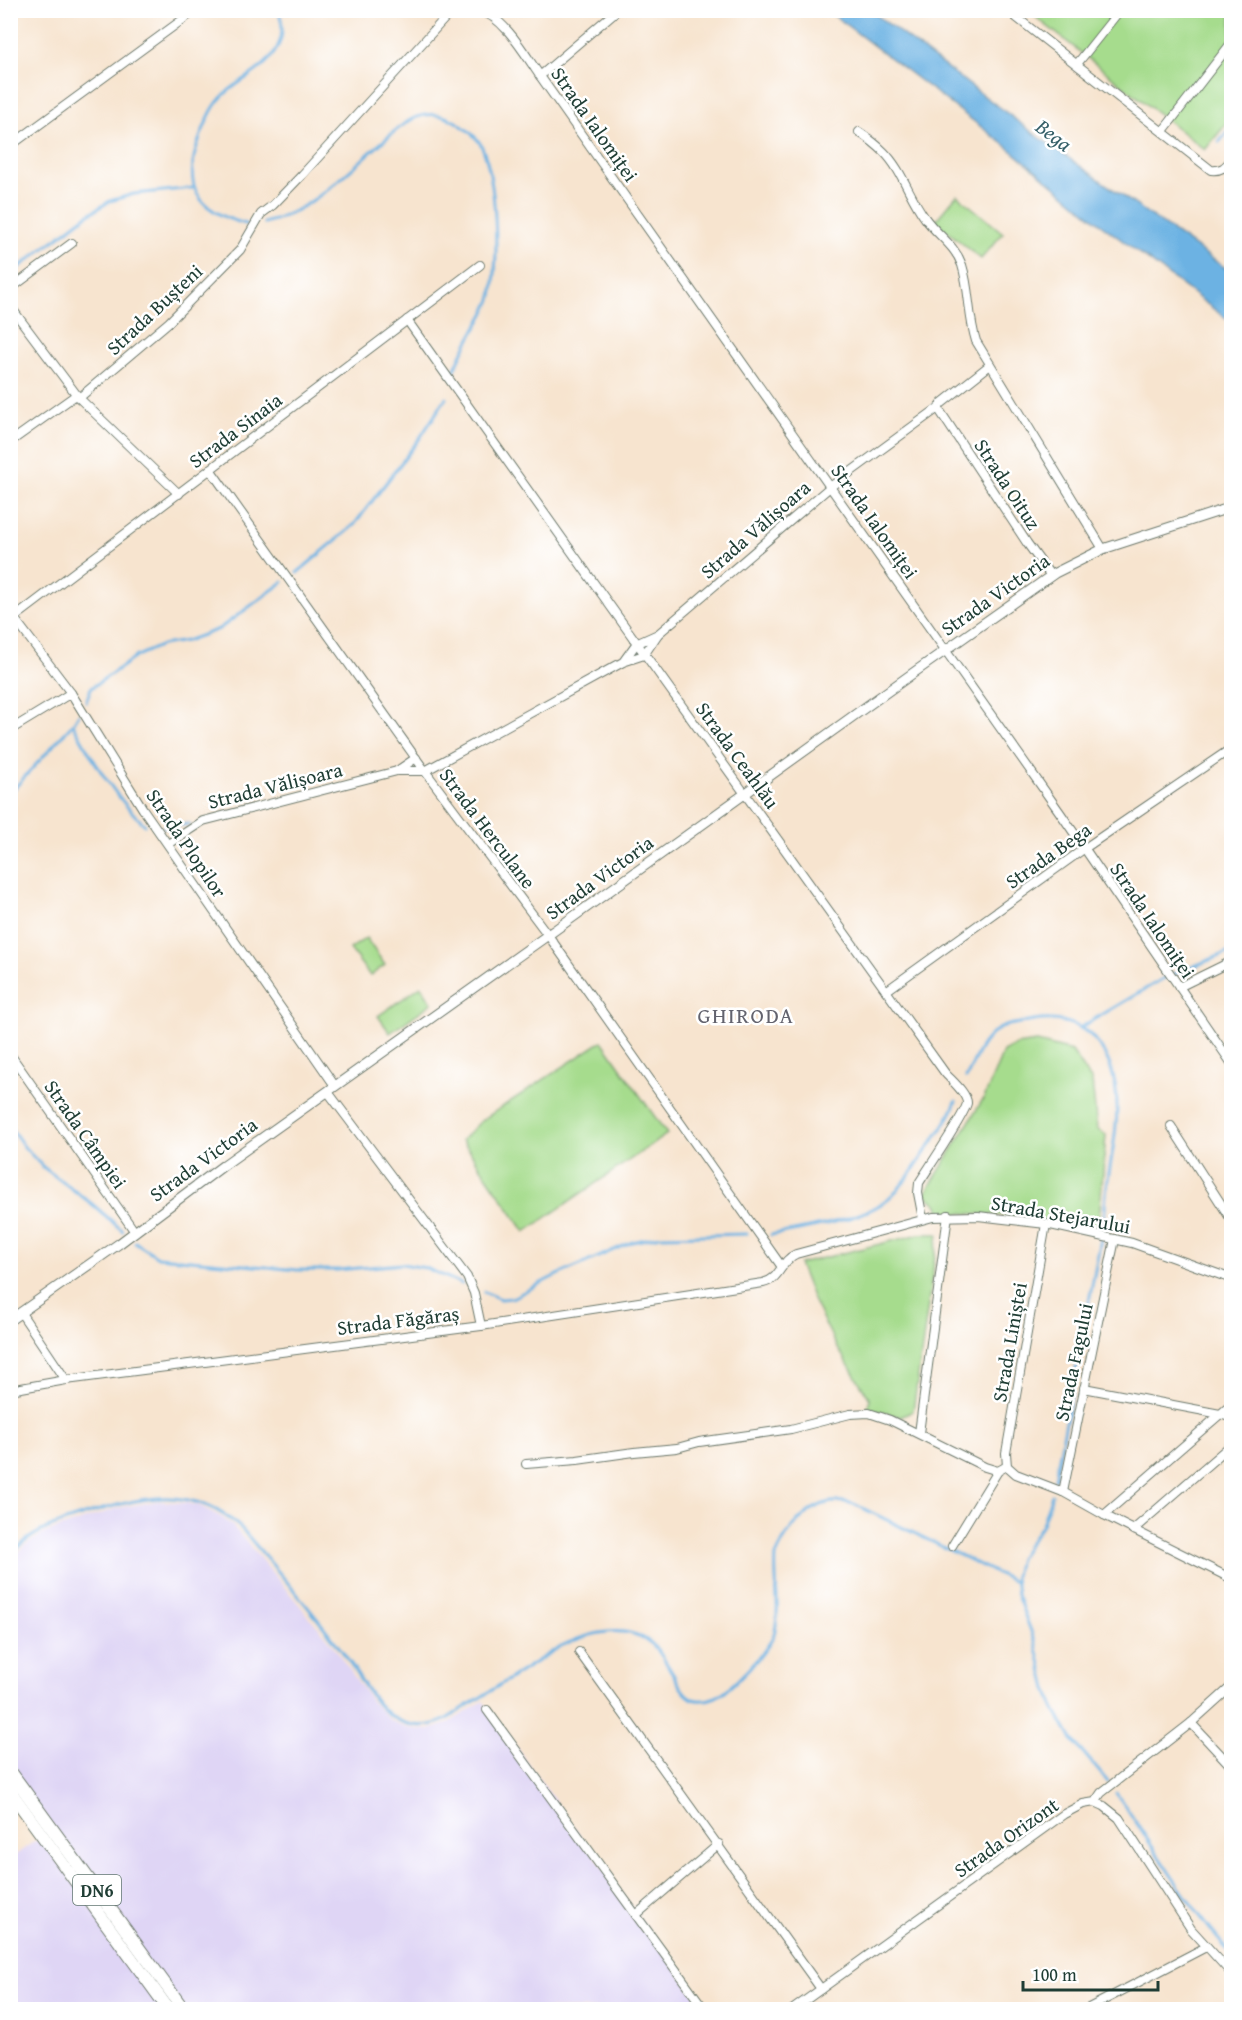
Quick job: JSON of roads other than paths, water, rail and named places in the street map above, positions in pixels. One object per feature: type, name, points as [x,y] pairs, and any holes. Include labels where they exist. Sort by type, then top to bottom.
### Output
[{"type":"main road","name":"DN6","points":[[10,1771],[184,2010]]},
{"type":"main road","name":"DN6","points":[[10,1791],[169,2010]]},
{"type":"street","name":"Strada Bușteni","points":[[10,442],[77,397],[177,315],[240,250],[261,214],[303,175],[447,16],[461,10]]},
{"type":"street","name":"Strada Ialomiței","points":[[478,10],[496,19],[505,27],[1085,848],[1232,1064]]},
{"type":"street","points":[[1007,10],[1211,170],[1218,171],[1225,168],[1232,159]]},
{"type":"street","points":[[1077,64],[1120,10]]},
{"type":"street","points":[[10,146],[193,12]]},
{"type":"street","points":[[540,76],[615,12]]},
{"type":"street","points":[[1163,131],[1232,42]]},
{"type":"street","points":[[859,132],[886,154],[924,217],[948,242],[961,261],[966,279],[971,327],[976,341],[1103,549]]},
{"type":"street","points":[[10,289],[72,243]]},
{"type":"street","name":"Strada Sinaia","points":[[12,619],[480,265]]},
{"type":"street","points":[[10,306],[77,397],[178,494]]},
{"type":"street","name":"Strada Ceahlău","points":[[407,320],[637,645],[746,793],[945,1073],[965,1097],[967,1102],[962,1115],[919,1183],[918,1193],[922,1219]]},
{"type":"street","name":"Strada Vălișoara","points":[[623,662],[637,645],[658,634],[830,487],[938,408],[990,365]]},
{"type":"street","name":"Strada Oituz","points":[[938,408],[1051,576]]},
{"type":"street","name":"Strada Herculane","points":[[210,469],[424,770],[548,935],[782,1267]]},
{"type":"street","name":"Strada Victoria","points":[[10,1320],[1051,576],[1103,549],[1232,507]]},
{"type":"street","name":"Strada Plopilor","points":[[12,619],[72,693],[143,809],[332,1089],[467,1277],[474,1293],[481,1326]]},
{"type":"street","name":"Strada Vălișoara","points":[[168,844],[203,821],[397,771],[424,770],[623,662],[644,654],[658,634]]},
{"type":"street","points":[[10,730],[72,693]]},
{"type":"street","name":"Strada Bega","points":[[886,991],[1085,848],[1232,748]]},
{"type":"street","name":"Strada Vălișoara","points":[[397,771],[417,759]]},
{"type":"street","points":[[1179,987],[1232,961]]},
{"type":"street","name":"Strada Câmpiei","points":[[10,1054],[135,1232]]},
{"type":"street","points":[[1171,1126],[1232,1221]]},
{"type":"street","points":[[919,1433],[948,1215]]},
{"type":"street","name":"Strada Stejarului","points":[[782,1267],[784,1261],[796,1254],[922,1219],[948,1215],[994,1217],[1097,1234],[1148,1248],[1232,1279]]},
{"type":"street","name":"Strada Liniștei","points":[[1006,1466],[1006,1453],[1046,1224]]},
{"type":"street","name":"Strada Fagului","points":[[1063,1492],[1112,1238]]},
{"type":"street","name":"Strada Făgăraș","points":[[10,1390],[66,1380],[481,1326],[763,1283],[775,1278],[782,1267]]},
{"type":"street","points":[[21,1313],[66,1380]]},
{"type":"street","points":[[1084,1388],[1220,1414],[1232,1419]]},
{"type":"street","points":[[1104,1515],[1232,1404]]},
{"type":"street","points":[[526,1464],[677,1448],[699,1442],[767,1434],[859,1413],[868,1413],[919,1433],[985,1467],[998,1471]]},
{"type":"street","points":[[1133,1530],[1232,1444]]},
{"type":"street","points":[[952,1546],[998,1471],[1006,1466],[1016,1474],[1063,1492],[1232,1579]]},
{"type":"street","points":[[579,1652],[821,1989]]},
{"type":"street","name":"Strada Orizont","points":[[792,2010],[1064,1814],[1083,1804],[1095,1802],[1101,1793],[1191,1723],[1232,1686]]},
{"type":"street","points":[[487,1710],[705,2010]]},
{"type":"street","points":[[1191,1723],[1232,1767]]},
{"type":"street","points":[[1095,1802],[1119,1818],[1191,1929],[1232,1974]]},
{"type":"street","points":[[636,1915],[719,1844]]},
{"type":"street","points":[[1085,2010],[1206,1947]]},
{"type":"water","points":[[828,11],[871,11],[1036,135],[1231,272],[1231,322],[1103,226],[1005,145]]},
{"type":"waterway","points":[[246,224],[215,212],[204,203],[197,193],[192,168],[201,135],[216,104],[230,89],[265,64],[276,50],[282,31],[278,10]]},
{"type":"waterway","points":[[264,223],[281,218],[312,201],[412,119],[422,115],[437,115],[451,119],[467,130],[482,147],[491,180],[496,262],[490,303],[465,347],[453,374]]},
{"type":"waterway","points":[[1219,142],[1232,127]]},
{"type":"waterway","points":[[10,274],[86,216],[110,201],[134,194],[193,188]]},
{"type":"waterway","points":[[297,573],[354,525],[420,438],[446,398]]},
{"type":"waterway","points":[[86,702],[91,688],[137,656],[162,645],[186,641],[219,629],[283,582]]},
{"type":"waterway","points":[[631,656],[650,642]]},
{"type":"waterway","points":[[10,793],[73,724],[79,714]]},
{"type":"waterway","points":[[73,724],[114,790],[145,825]]},
{"type":"waterway","points":[[164,827],[189,824]]},
{"type":"waterway","points":[[1081,1027],[1164,978],[1232,951]]},
{"type":"waterway","points":[[966,1078],[984,1042],[996,1031],[1010,1025],[1042,1020],[1060,1021],[1084,1030],[1096,1041],[1107,1058],[1113,1075],[1117,1111],[1116,1130],[1106,1191],[1104,1223],[1055,1479]]},
{"type":"waterway","points":[[771,1235],[848,1218],[864,1213],[888,1199],[914,1168],[947,1120],[956,1101]]},
{"type":"waterway","points":[[10,1127],[43,1167],[123,1231]]},
{"type":"waterway","points":[[484,1292],[501,1299],[512,1298],[632,1242],[660,1236],[747,1234]]},
{"type":"waterway","points":[[135,1242],[158,1257],[298,1270],[337,1270],[402,1264],[426,1268],[462,1284]]},
{"type":"waterway","points":[[1052,1495],[1042,1524],[1019,1558],[1015,1576],[1017,1595],[1036,1644],[1047,1689],[1055,1710],[1071,1738],[1108,1782]]},
{"type":"waterway","points":[[10,1557],[25,1541],[42,1530],[124,1503],[165,1498],[185,1499],[204,1504],[223,1514],[242,1529],[316,1617],[384,1711],[398,1720],[418,1726],[432,1725],[445,1720],[561,1646],[583,1637],[607,1632],[631,1633],[642,1637],[661,1655],[687,1695],[693,1699],[702,1700],[716,1697],[749,1668],[771,1641],[777,1615],[776,1556],[788,1533],[806,1514],[828,1503],[854,1504],[1015,1582]]},
{"type":"waterway","points":[[1116,1793],[1185,1896],[1232,1955]]},
{"type":"waterway","points":[[872,2010],[874,2006]]},
{"type":"district","name":"GHIRODA","points":[[746,1015]]},
{"type":"water label","name":"Bega","points":[[1054,135]]}]
